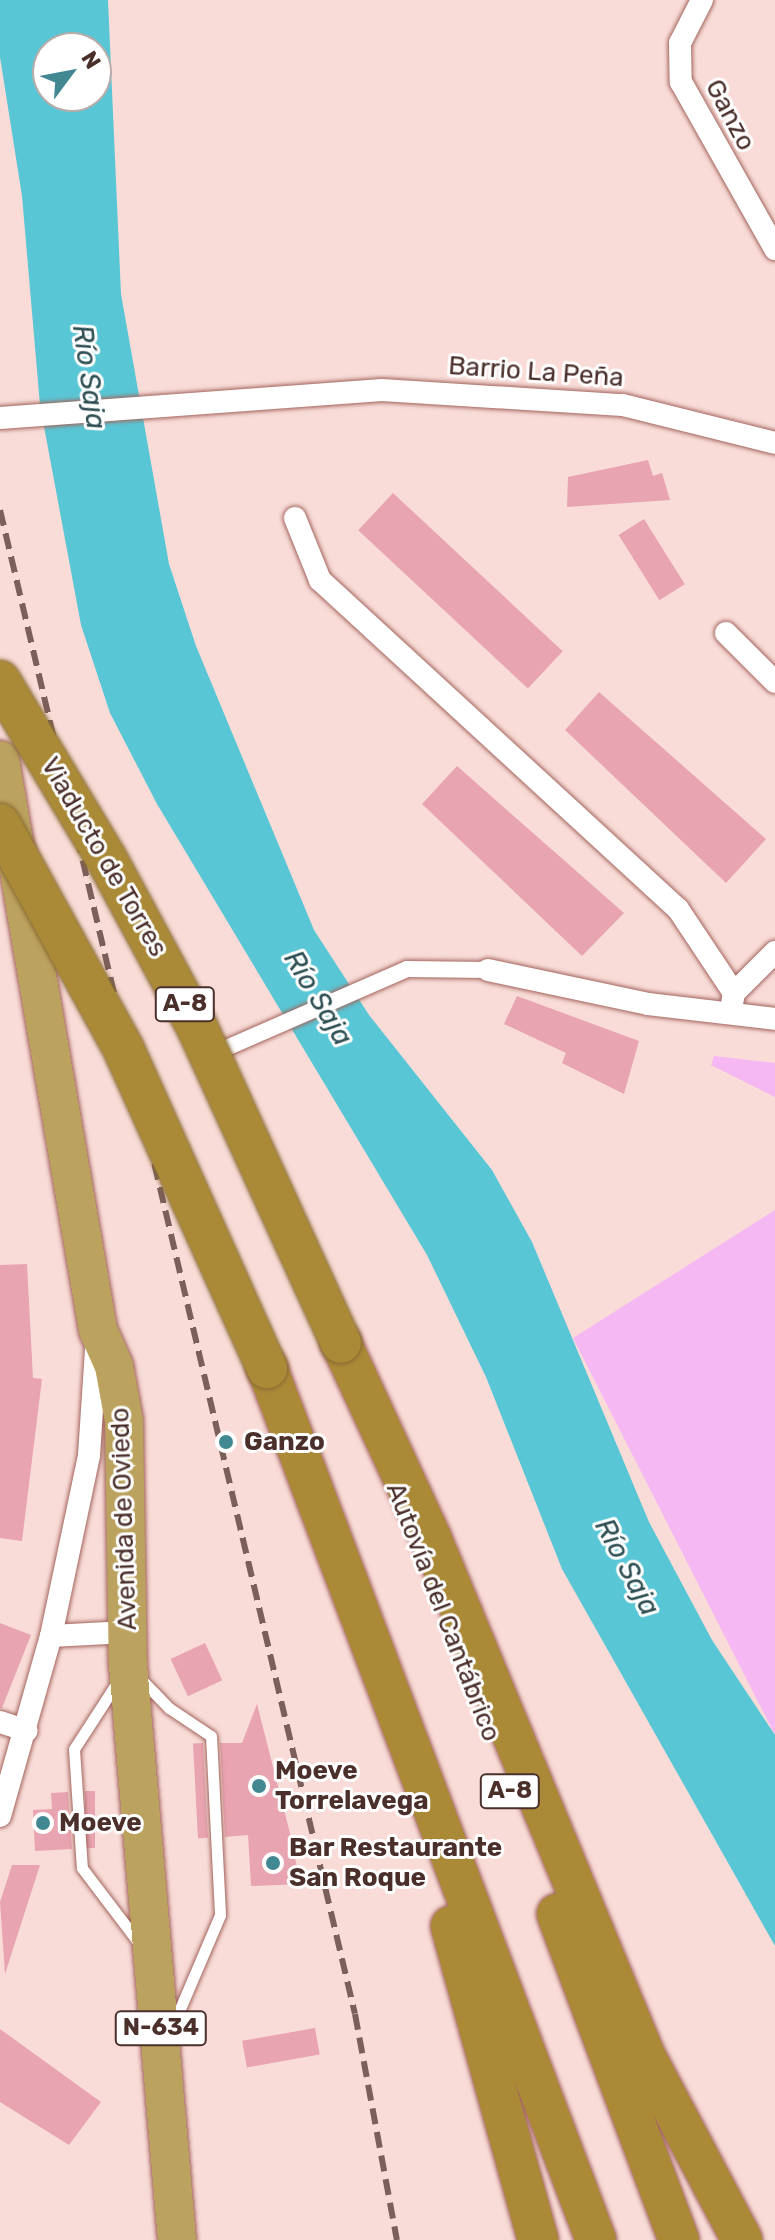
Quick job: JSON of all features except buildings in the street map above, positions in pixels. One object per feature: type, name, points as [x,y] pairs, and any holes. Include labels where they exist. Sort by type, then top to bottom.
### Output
[{"type":"highway","name":"Viaducto de Torres","points":[[0,681],[114,871],[197,1027],[341,1343]]},
{"type":"highway","name":"Avenida de Oviedo","points":[[0,760],[98,1330],[114,1366],[124,1421],[128,1649],[177,2240]]},
{"type":"highway","name":"A-8","points":[[0,824],[124,1050],[271,1377],[596,2240]]},
{"type":"highway","name":"Autovía del Cantábrico","points":[[341,1343],[679,2240]]},
{"type":"highway","points":[[341,1343],[437,1553],[645,2056],[742,2240]]},
{"type":"highway","points":[[271,1377],[474,1997],[538,2240]]},
{"type":"street","name":"Ganzo","points":[[702,0],[680,43],[681,82],[775,249]]},
{"type":"street","name":"Barrio La Peña","points":[[0,418],[289,394],[501,395],[645,410],[711,424],[775,443]]},
{"type":"street","points":[[295,518],[320,580],[678,909],[732,1003]]},
{"type":"street","points":[[726,633],[775,682]]},
{"type":"street","points":[[732,1003],[775,952]]},
{"type":"street","points":[[198,1061],[241,1039],[407,969],[488,970],[648,1004],[732,1003],[775,1019]]},
{"type":"street","points":[[0,1816],[27,1731],[51,1636],[89,1455],[98,1330]]},
{"type":"street","points":[[51,1636],[128,1649]]},
{"type":"street","points":[[0,1722],[27,1731]]},
{"type":"lane","points":[[154,1962],[82,1868],[74,1749],[128,1649],[169,1708],[211,1736],[220,1915],[163,2050]]},
{"type":"shaded area","points":[[714,1056],[775,1063],[775,1097],[711,1065]]},
{"type":"shaded area","points":[[775,1210],[775,1735],[573,1338]]},
{"type":"water","name":"Río Saja","points":[[0,0],[108,0],[109,32],[32,32],[32,112],[112,112],[112,90],[121,294],[169,564],[196,646],[314,930],[369,1015],[492,1170],[532,1242],[649,1522],[712,1640],[775,1735],[775,1946],[562,1569],[486,1377],[427,1255],[157,804],[110,713],[81,625],[40,405],[22,196],[0,57]]},
{"type":"railway","points":[[0,510],[355,2014],[397,2240]]},
{"type":"place","name":"Ganzo","points":[[226,1442]]},
{"type":"place","name":"Moeve Torrelavega","points":[[259,1786]]},
{"type":"place","name":"Moeve","points":[[43,1823]]},
{"type":"place","name":"Bar Restaurante San Roque","points":[[273,1863]]}]
